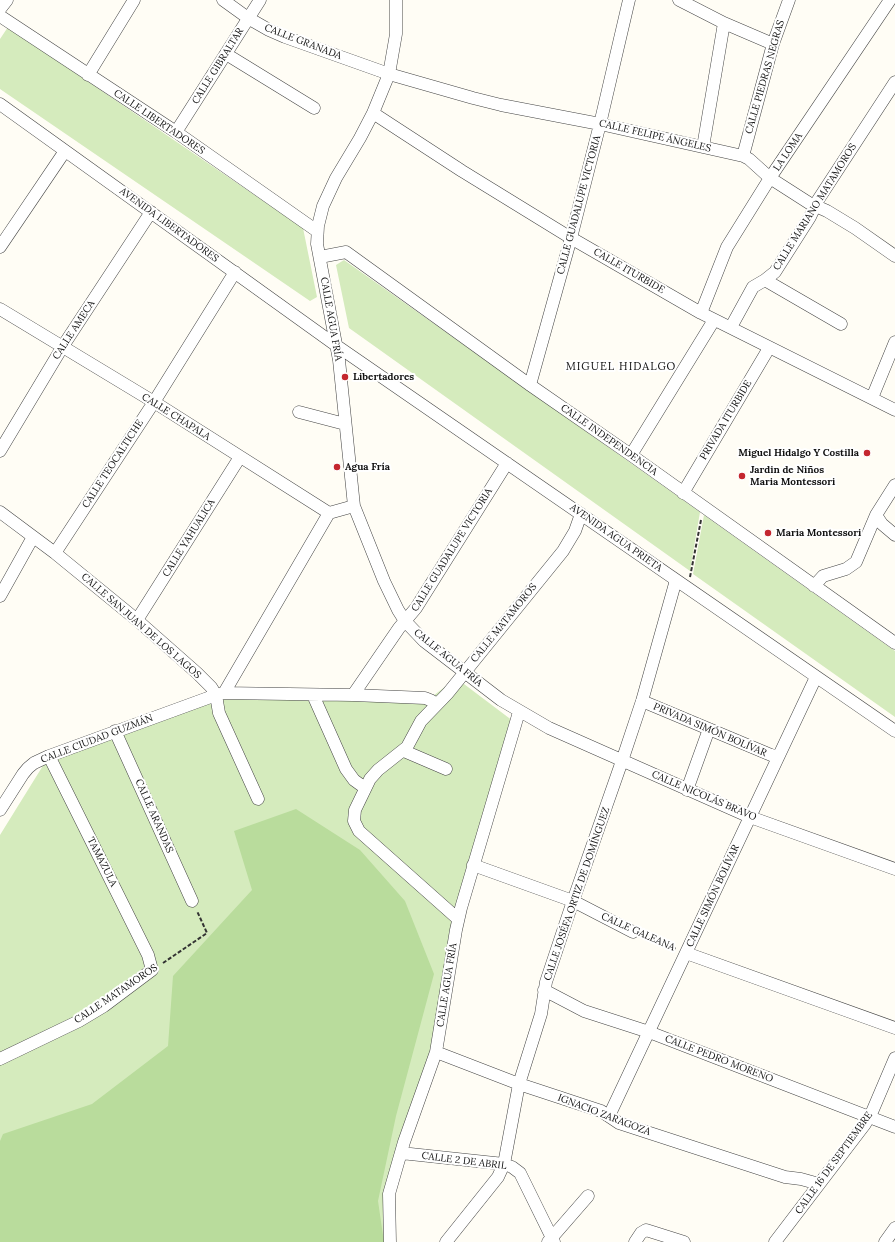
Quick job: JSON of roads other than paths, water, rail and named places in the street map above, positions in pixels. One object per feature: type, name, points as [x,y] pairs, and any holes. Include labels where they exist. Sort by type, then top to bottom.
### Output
[{"type":"street","points":[[0,9],[8,0]]},
{"type":"street","points":[[88,75],[134,0]]},
{"type":"street","name":"CALLE GRANADA","points":[[223,0],[248,18],[269,30],[389,74]]},
{"type":"street","name":"CALLE GIBRALTAR","points":[[176,132],[260,0]]},
{"type":"street","name":"CALLE AGUA FRÍA","points":[[390,1242],[389,1194],[400,1153],[436,1052],[458,919],[519,712],[424,641],[405,621],[384,581],[354,506],[337,346],[317,244],[317,231],[320,216],[328,196],[373,113],[389,74],[396,34],[396,0]]},
{"type":"street","name":"CALLE GUADALUPE VICTORIA","points":[[530,385],[571,238],[629,0]]},
{"type":"street","points":[[679,0],[724,23],[773,44]]},
{"type":"street","name":"CALLE PIEDRAS NEGRAS","points":[[743,156],[773,44],[789,0]]},
{"type":"street","name":"LA LOMA","points":[[701,313],[724,254],[770,178],[890,0]]},
{"type":"street","name":"CALLE LIBERTADORES","points":[[0,16],[176,132],[317,231]]},
{"type":"street","points":[[703,148],[724,23]]},
{"type":"street","points":[[226,54],[314,108]]},
{"type":"street","name":"CALLE FELIPE ÁNGELES","points":[[389,74],[501,105],[600,124],[743,156],[749,159],[770,178],[809,203],[827,211],[855,228],[895,256]]},
{"type":"street","name":"CALLE MARIANO MATAMOROS","points":[[731,327],[753,287],[766,280],[775,272],[815,206],[895,82]]},
{"type":"street","name":"AVENIDA LIBERTADORES","points":[[0,104],[337,346]]},
{"type":"street","name":"CALLE ITURBIDE","points":[[373,113],[462,171],[571,238],[701,313],[895,410]]},
{"type":"street","points":[[0,247],[65,151]]},
{"type":"street","name":"CALLE AMECA","points":[[0,451],[63,346],[151,212]]},
{"type":"street","name":"CALLE INDEPENDENCIA","points":[[320,257],[346,252],[530,385],[895,643]]},
{"type":"street","name":"CALLE TEOCALTICHE","points":[[55,553],[154,402],[235,272]]},
{"type":"street","points":[[766,280],[841,324]]},
{"type":"street","name":"CALLE CHAPALA","points":[[0,308],[154,402],[329,513]]},
{"type":"street","points":[[631,455],[714,320]]},
{"type":"street","points":[[872,398],[895,342]]},
{"type":"street","name":"AVENIDA AGUA PRIETA","points":[[337,346],[895,731]]},
{"type":"street","name":"PRIVADA ITURBIDE","points":[[683,493],[769,348]]},
{"type":"street","points":[[299,412],[345,424]]},
{"type":"street","name":"CALLE YAHUALICA","points":[[137,620],[240,457]]},
{"type":"street","name":"CALLE GUADALUPE VICTORIA","points":[[353,695],[405,621],[416,608],[507,463]]},
{"type":"street","points":[[814,586],[823,576],[846,569],[856,562],[876,515],[895,485]]},
{"type":"street","points":[[258,799],[219,713],[220,694],[329,513],[354,506]]},
{"type":"street","name":"CALLE SAN JUAN DE LOS LAGOS","points":[[0,512],[55,553],[137,620],[220,694]]},
{"type":"street","name":"CALLE MATAMOROS","points":[[458,919],[359,831],[354,821],[355,810],[370,779],[378,770],[404,751],[421,721],[448,693],[563,551],[575,531],[581,514]]},
{"type":"street","points":[[876,515],[882,524],[895,535]]},
{"type":"street","points":[[0,596],[33,537]]},
{"type":"street","name":"CALLE JOSÉFA ORTIZ DE DOMÍNGUEZ","points":[[446,1242],[498,1177],[504,1164],[519,1084],[541,1014],[544,990],[642,701],[676,580]]},
{"type":"street","name":"CALLE SIMÓN BOLÍVAR","points":[[609,1116],[816,677]]},
{"type":"street","points":[[220,694],[353,695],[425,698],[437,704]]},
{"type":"street","name":"CALLE CIUDAD GUZMÁN","points":[[0,810],[28,768],[49,756],[220,694]]},
{"type":"street","points":[[313,695],[346,769],[354,780],[365,788]]},
{"type":"street","name":"PRIVADA SIMÓN BOLÍVAR","points":[[642,701],[771,755],[779,755]]},
{"type":"street","name":"CALLE NICOLÁS BRAVO","points":[[519,712],[549,728],[750,817],[895,869]]},
{"type":"street","points":[[687,790],[709,729]]},
{"type":"street","name":"CALLE ARANDAS","points":[[116,731],[192,901]]},
{"type":"street","points":[[404,751],[446,769]]},
{"type":"street","name":"TAMAZULA","points":[[49,756],[148,955],[152,970]]},
{"type":"street","name":"CALLE GALEANA","points":[[473,865],[573,901],[633,932]]},
{"type":"street","name":"CALLE GALEANA","points":[[686,953],[895,1028]]},
{"type":"street","name":"CALLE MATAMOROS","points":[[0,1059],[79,1021],[104,1006],[152,970]]},
{"type":"street","name":"CALLE PEDRO MORENO","points":[[544,990],[584,1011],[649,1032],[870,1116],[895,1127]]},
{"type":"street","name":"IGNACIO ZARAGOZA","points":[[436,1052],[519,1084],[601,1111],[619,1122],[785,1177],[801,1179],[819,1184]]},
{"type":"street","name":"CALLE 16 DE SEPTIEMBRE","points":[[775,1242],[870,1116],[895,1058]]},
{"type":"street","name":"CALLE 2 DE ABRIL","points":[[400,1153],[504,1164],[512,1167],[520,1173],[551,1241]]},
{"type":"street","points":[[551,1241],[588,1196]]},
{"type":"street","points":[[885,1242],[895,1228]]},
{"type":"street","points":[[634,1242],[643,1230],[650,1230],[684,1242]]},
{"type":"place","name":"Libertadores","points":[[345,377]]},
{"type":"place","name":"Miguel Hidalgo Y Costilla","points":[[867,453]]},
{"type":"place","name":"Agua Fría","points":[[337,467]]},
{"type":"place","name":"Jardin de Niños Maria Montessori","points":[[742,476]]},
{"type":"place","name":"Maria Montessori","points":[[768,533]]},
{"type":"district","name":"MIGUEL HIDALGO","points":[[621,367]]}]
